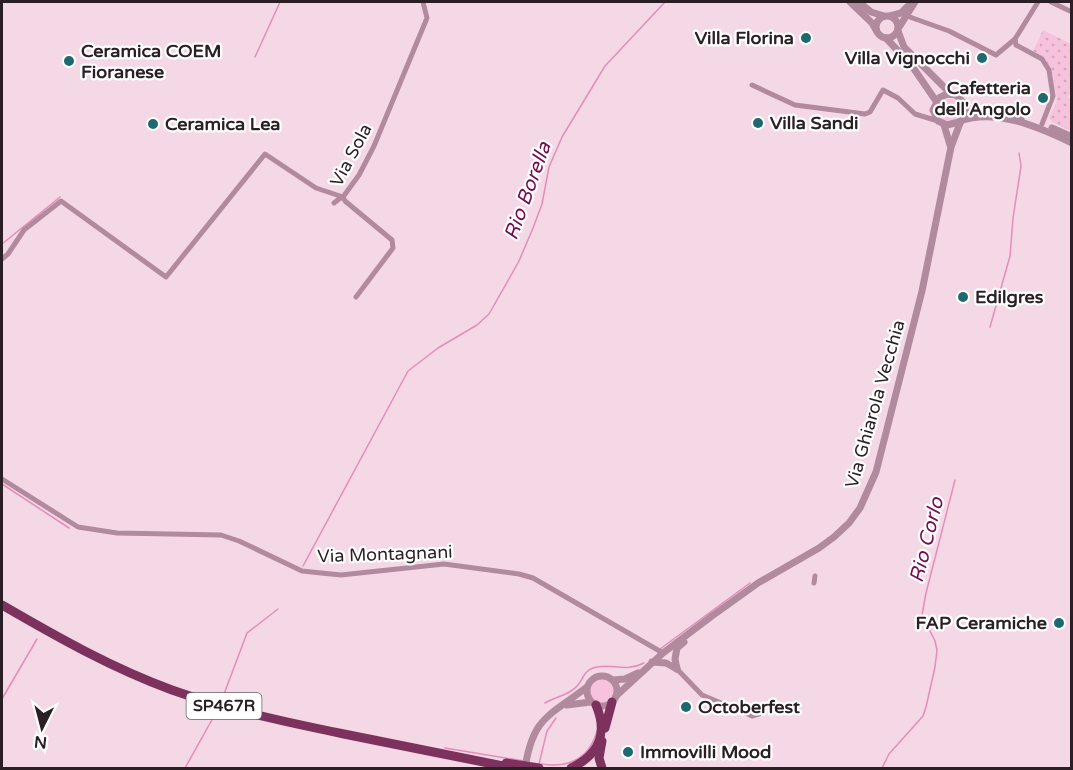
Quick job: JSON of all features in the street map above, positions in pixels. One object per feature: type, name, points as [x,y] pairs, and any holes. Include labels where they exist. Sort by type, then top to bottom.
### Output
[{"type":"highway","name":"SP467R","points":[[2,605],[80,650],[174,691],[283,721],[513,768]]},
{"type":"highway","points":[[602,768],[600,748],[614,699]]},
{"type":"highway","points":[[571,768],[593,752],[600,737],[602,719],[593,703]]},
{"type":"highway","points":[[464,759],[496,768]]},
{"type":"highway","points":[[464,759],[539,768]]},
{"type":"street","name":"Via Sola","points":[[356,297],[393,248],[393,244],[392,240],[343,197],[359,175],[374,146],[427,18],[423,2]]},
{"type":"street","points":[[850,2],[872,23],[880,36],[886,39],[912,66],[936,101]]},
{"type":"street","points":[[859,2],[871,12],[896,20],[904,47],[951,94],[960,98],[965,108],[960,122]]},
{"type":"street","points":[[876,30],[877,22],[901,12],[913,2]]},
{"type":"street","points":[[886,39],[893,37],[913,2]]},
{"type":"street","points":[[907,15],[941,28],[996,55],[1015,39],[1038,2]]},
{"type":"street","points":[[1051,2],[1071,12]]},
{"type":"street","points":[[1015,39],[1016,45],[1042,59],[1049,70],[1053,96],[1042,124]]},
{"type":"street","points":[[752,85],[795,105],[864,114],[870,112],[883,90],[898,98],[912,112],[941,123],[952,125],[982,115],[1038,127],[1071,139]]},
{"type":"street","points":[[933,110],[936,101],[943,95],[951,94]]},
{"type":"street","points":[[965,108],[996,112],[1042,124],[1071,139]]},
{"type":"street","points":[[920,115],[933,110]]},
{"type":"street","points":[[933,110],[941,123]]},
{"type":"street","name":"Via Ghiarola Vecchia","points":[[614,699],[663,653],[758,583],[825,544],[849,523],[860,508],[876,472],[921,295],[951,147],[960,122]]},
{"type":"street","name":"Via Ghiarola Vecchia","points":[[941,123],[951,147]]},
{"type":"street","points":[[2,259],[24,230],[61,201],[166,277],[265,154],[316,188],[343,197]]},
{"type":"street","points":[[334,203],[343,197]]},
{"type":"street","name":"Via Montagnani","points":[[2,479],[78,527],[117,533],[221,535],[239,541],[302,571],[341,574],[444,564],[519,574],[533,578],[663,653]]},
{"type":"street","points":[[677,669],[675,659],[677,648],[687,640],[686,636]]},
{"type":"street","points":[[663,653],[675,659]]},
{"type":"street","points":[[663,653],[666,663]]},
{"type":"street","points":[[652,662],[666,663],[677,669],[702,695],[752,716],[759,714]]},
{"type":"street","name":"Via Ghiarola Vecchia","points":[[525,768],[531,739],[540,723],[586,687],[590,680],[597,676],[606,676],[613,680],[625,679],[643,670]]},
{"type":"street","points":[[561,707],[574,703],[593,703],[604,706],[614,699],[617,688],[613,680]]},
{"type":"street","points":[[586,687],[587,696],[593,703]]},
{"type":"shaded area","points":[[1043,30],[1071,44],[1071,91],[1068,98],[1071,99],[1071,131],[1052,122],[1049,118],[1057,101],[1053,75],[1046,60],[1033,51]]},
{"type":"shaded area","points":[[949,99],[957,102],[960,110],[957,118],[949,121],[941,118],[938,110],[941,102]]},
{"type":"shaded area","points":[[602,679],[610,683],[614,691],[610,699],[602,703],[594,699],[590,691],[594,683]]},
{"type":"waterway","points":[[255,57],[280,2]]},
{"type":"waterway","name":"Rio Borella","points":[[303,566],[408,371],[438,348],[477,325],[489,314],[519,261],[533,228],[542,204],[549,167],[562,137],[605,66],[665,2]]},
{"type":"waterway","name":"Rio Corlo","points":[[990,327],[1010,256],[1021,166],[1019,153]]},
{"type":"waterway","points":[[2,244],[60,197]]},
{"type":"waterway","name":"Rio Corlo","points":[[882,768],[889,754],[923,716],[926,707],[937,650],[922,615],[955,480]]},
{"type":"waterway","points":[[2,484],[69,528]]},
{"type":"waterway","points":[[660,649],[750,583]]},
{"type":"waterway","name":"Rio Borella","points":[[221,702],[247,633],[278,609]]},
{"type":"waterway","points":[[2,699],[37,639]]},
{"type":"waterway","points":[[545,703],[571,691],[590,669],[599,666],[630,667],[644,663]]},
{"type":"waterway","name":"Rio Borella","points":[[185,768],[218,709]]},
{"type":"waterway","points":[[539,764],[547,731],[556,718]]},
{"type":"waterway","points":[[541,764],[560,765],[576,760],[589,749],[597,731]]},
{"type":"waterway","points":[[445,748],[524,761]]},
{"type":"place","name":"Villa Florina","points":[[806,38]]},
{"type":"place","name":"Villa Vignocchi","points":[[982,58]]},
{"type":"place","name":"Ceramica COEM Fioranese","points":[[69,61]]},
{"type":"place","name":"Cafetteria dell'Angolo","points":[[1043,98]]},
{"type":"place","name":"Villa Sandi","points":[[758,123]]},
{"type":"place","name":"Ceramica Lea","points":[[153,124]]},
{"type":"place","name":"Edilgres","points":[[963,297]]},
{"type":"place","name":"FAP Ceramiche","points":[[1059,623]]},
{"type":"place","name":"Octoberfest","points":[[686,707]]},
{"type":"place","name":"Immovilli Mood","points":[[628,752]]}]
